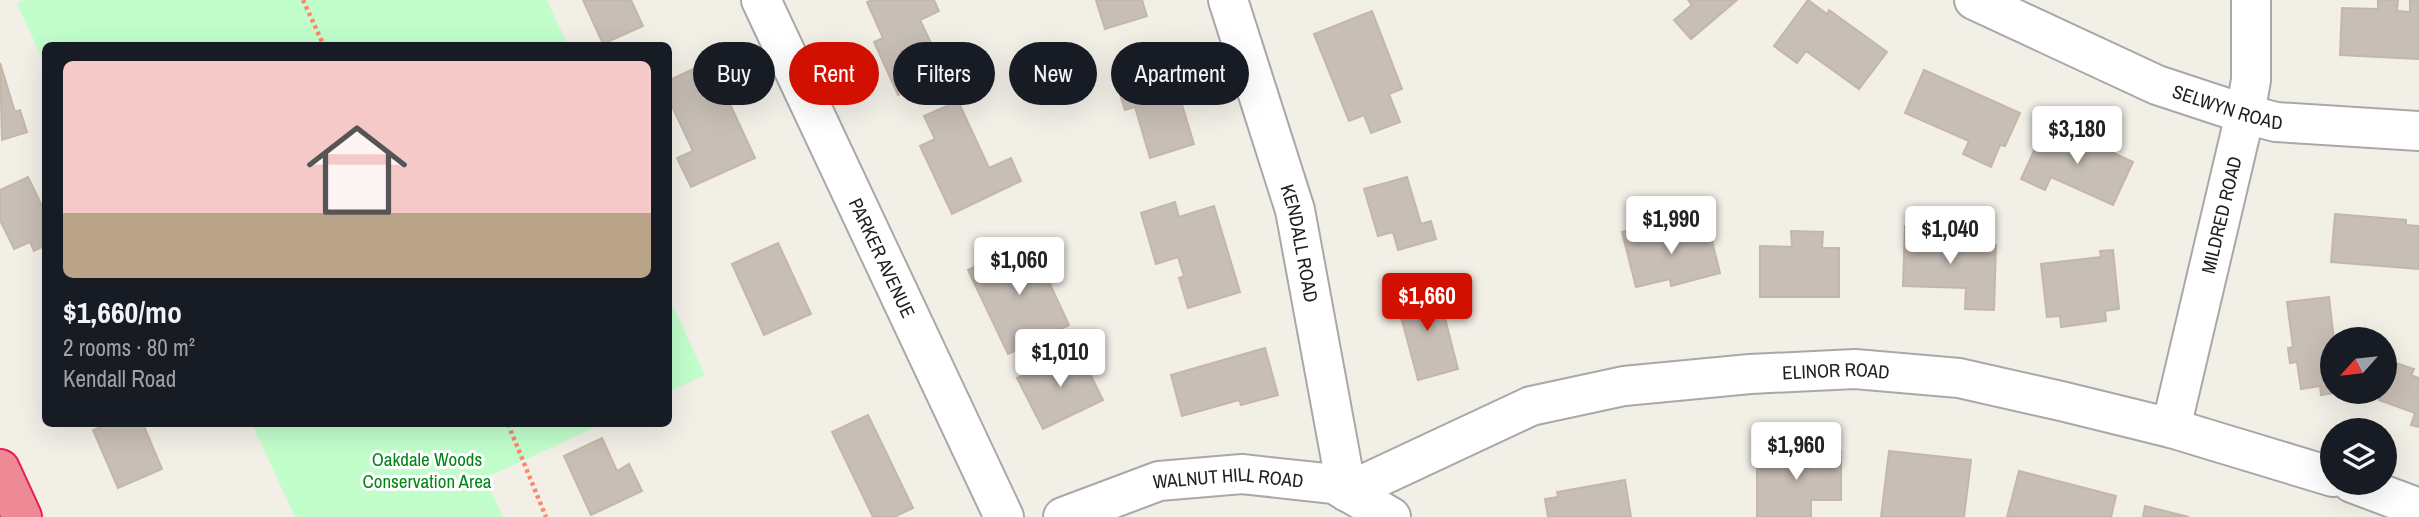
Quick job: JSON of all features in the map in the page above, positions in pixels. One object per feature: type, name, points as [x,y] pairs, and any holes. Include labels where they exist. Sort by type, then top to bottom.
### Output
[{"type":"highway","points":[[0,449],[12,495]]},
{"type":"street","name":"PARKER AVENUE","points":[[761,0],[1004,517]]},
{"type":"street","name":"KENDALL ROAD","points":[[1228,0],[1295,210],[1347,492]]},
{"type":"street","name":"SELWYN ROAD","points":[[1974,0],[2157,85],[2245,114],[2276,122],[2419,131]]},
{"type":"street","name":"MILDRED ROAD","points":[[2171,428],[2245,114],[2251,80],[2251,0]]},
{"type":"street","name":"ELINOR ROAD","points":[[1347,492],[1531,406],[1624,386],[1750,374],[1855,369],[1959,378],[2171,428],[2320,473]]},
{"type":"street","name":"WALNUT HILL ROAD","points":[[1063,517],[1159,481],[1242,474],[1334,484],[1391,517]]},
{"type":"street","points":[[2384,495],[2419,508]]},
{"type":"path","points":[[303,0],[322,42]]},
{"type":"path","points":[[509,427],[546,517]]},
{"type":"green space","points":[[26,0],[547,0],[567,42],[42,42],[42,59],[17,3]]},
{"type":"green space","points":[[672,304],[705,375],[672,390]]},
{"type":"green space","name":"Oakdale Woods Conservation Area","points":[[253,427],[596,427],[485,478],[503,517],[295,517]]},
{"type":"building","points":[[583,0],[631,0],[643,26],[602,42]]},
{"type":"building","points":[[934,0],[939,11],[920,20],[931,42],[893,42],[893,84],[879,53],[879,42],[874,42],[883,38],[867,2]]},
{"type":"building","points":[[1096,0],[1142,0],[1147,16],[1105,29]]},
{"type":"building","points":[[1688,0],[1737,0],[1691,39],[1674,20],[1692,5]]},
{"type":"building","points":[[1808,0],[1827,14],[1829,10],[1887,52],[1859,89],[1806,51],[1797,63],[1774,46]]},
{"type":"building","points":[[2378,0],[2398,0],[2397,11],[2410,12],[2410,0],[2419,0],[2419,59],[2340,55],[2342,8],[2378,9]]},
{"type":"building","points":[[1372,11],[1402,89],[1389,94],[1400,122],[1371,133],[1364,115],[1349,121],[1314,34]]},
{"type":"building","points":[[0,63],[15,112],[20,110],[27,132],[2,140]]},
{"type":"building","points":[[693,69],[693,105],[730,105],[755,158],[691,187],[677,158],[693,151],[672,106],[672,79]]},
{"type":"building","points":[[1924,70],[2020,113],[2005,146],[2000,145],[1991,167],[1963,154],[1969,141],[1905,113]]},
{"type":"building","points":[[949,105],[960,105],[989,168],[1011,158],[1021,181],[952,214],[920,146],[935,139],[924,116]]},
{"type":"building","points":[[1123,105],[1182,105],[1194,144],[1150,158],[1135,107],[1125,110]]},
{"type":"building","points":[[2045,127],[2084,145],[2086,140],[2133,162],[2113,205],[2051,177],[2045,190],[2021,179]]},
{"type":"building","points":[[28,177],[42,206],[42,247],[34,251],[30,242],[14,249],[0,220],[0,190]]},
{"type":"building","points":[[1407,177],[1421,224],[1431,221],[1436,239],[1398,250],[1393,232],[1378,236],[1364,189]]},
{"type":"building","points":[[1175,202],[1179,217],[1214,206],[1240,292],[1188,308],[1179,278],[1184,276],[1178,257],[1156,264],[1141,213]]},
{"type":"building","points":[[2335,214],[2406,220],[2406,225],[2419,226],[2419,269],[2331,262]]},
{"type":"building","points":[[1651,225],[1655,239],[1708,225],[1720,273],[1671,286],[1670,279],[1636,287],[1622,232]]},
{"type":"building","points":[[1905,226],[1945,227],[1944,243],[1996,245],[1994,310],[1965,309],[1966,288],[1903,286]]},
{"type":"building","points":[[1791,231],[1823,232],[1822,248],[1839,248],[1839,297],[1760,297],[1760,246],[1792,247]]},
{"type":"building","points":[[1030,241],[1069,325],[1008,354],[968,270]]},
{"type":"building","points":[[778,243],[811,314],[764,335],[732,264]]},
{"type":"building","points":[[2113,250],[2119,309],[2105,311],[2106,321],[2061,327],[2060,316],[2047,317],[2041,264],[2101,257],[2100,251]]},
{"type":"building","points":[[1437,287],[1458,369],[1418,380],[1396,298]]},
{"type":"building","points":[[2329,297],[2332,327],[2320,327],[2320,386],[2301,389],[2297,362],[2290,363],[2288,348],[2293,347],[2287,302]]},
{"type":"building","points":[[1077,348],[1103,400],[1043,429],[1017,378]]},
{"type":"building","points":[[1265,348],[1278,395],[1241,405],[1239,400],[1182,416],[1171,375]]},
{"type":"building","points":[[2398,364],[2414,369],[2411,375],[2419,378],[2419,427],[2411,425],[2415,413],[2390,404],[2398,404]]},
{"type":"building","points":[[868,415],[913,508],[894,517],[873,517],[832,432]]},
{"type":"building","points":[[101,427],[144,427],[162,469],[118,488],[93,430]]},
{"type":"building","points":[[602,438],[617,471],[629,464],[642,491],[591,515],[564,456]]},
{"type":"building","points":[[1757,451],[1841,451],[1841,500],[1811,500],[1811,517],[1757,517]]},
{"type":"building","points":[[1889,451],[1971,460],[1964,517],[1881,517]]},
{"type":"building","points":[[2019,471],[2116,496],[2111,517],[2007,517]]},
{"type":"building","points":[[1625,480],[1631,517],[1548,517],[1545,499],[1558,497],[1557,492]]},
{"type":"building","points":[[2145,506],[2189,517],[2143,517]]}]
